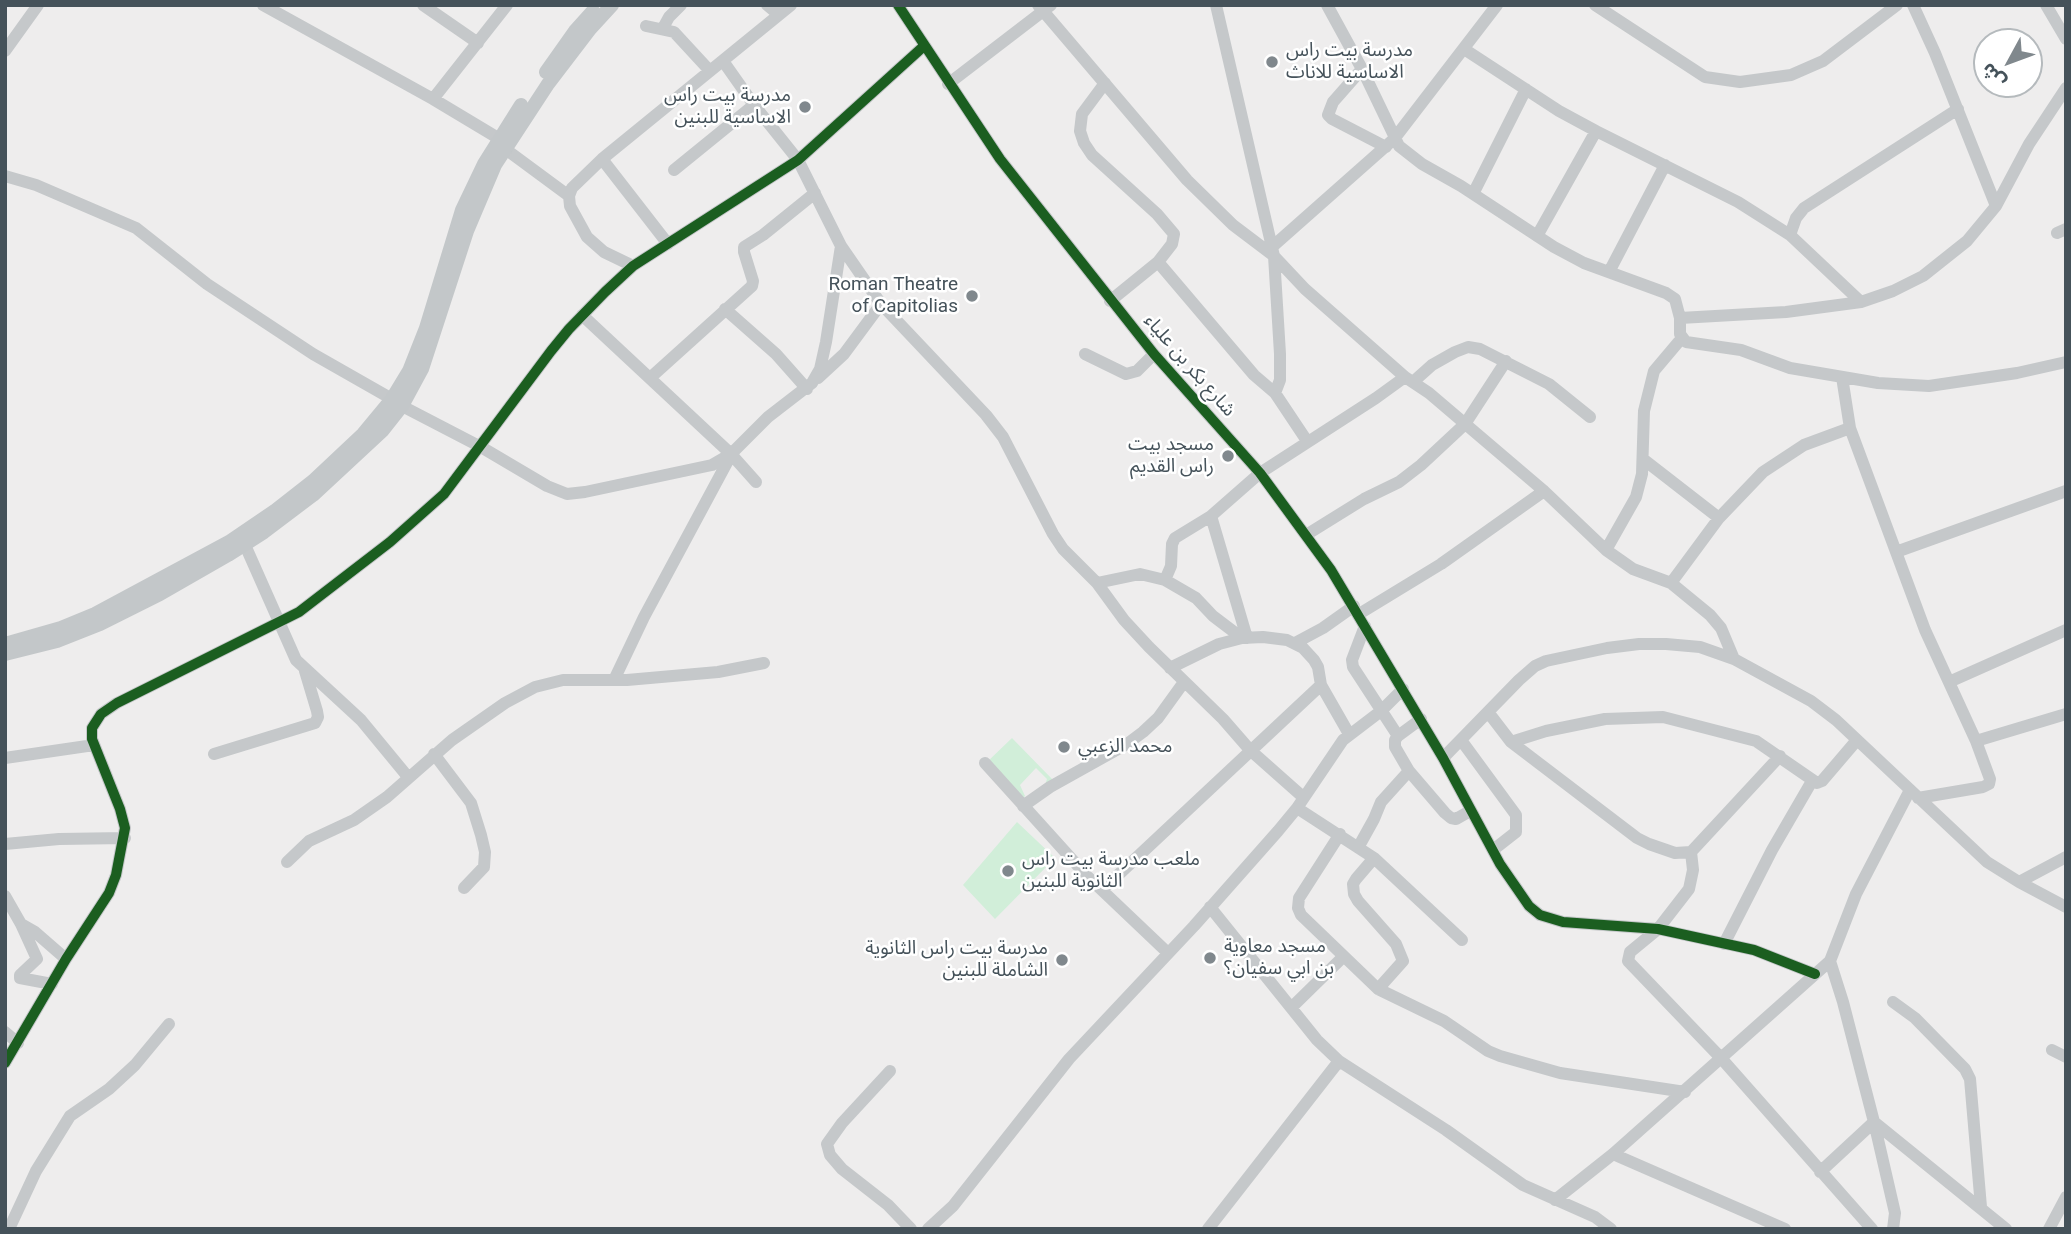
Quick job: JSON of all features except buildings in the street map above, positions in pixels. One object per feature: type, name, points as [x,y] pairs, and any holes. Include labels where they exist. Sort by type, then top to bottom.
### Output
[{"type":"main road","points":[[5,654],[57,641],[100,624],[160,594],[245,545],[313,495],[383,430],[418,351],[462,211],[478,175],[575,31],[599,5]]},
{"type":"main road","points":[[501,143],[590,29],[612,5]]},
{"type":"main road","points":[[5,644],[61,628],[95,614],[229,542],[313,481],[397,402]]},
{"type":"street","points":[[5,51],[38,5]]},
{"type":"street","points":[[263,5],[433,99],[501,143],[569,196],[573,215],[587,237],[604,252],[633,266]]},
{"type":"street","points":[[423,5],[478,43]]},
{"type":"street","points":[[433,99],[507,5]]},
{"type":"street","points":[[663,28],[681,5]]},
{"type":"street","points":[[767,5],[779,15]]},
{"type":"street","points":[[569,196],[577,182],[602,159],[791,5]]},
{"type":"street","name":"شارع بكر بن علياء","points":[[898,5],[1000,159],[1110,301],[1260,473],[1306,535],[1359,615],[1421,719],[1470,811],[1529,906],[1540,915],[1563,922],[1658,929],[1770,954],[1815,974]]},
{"type":"street","points":[[1273,251],[1390,143],[1497,5]]},
{"type":"street","points":[[1595,5],[1705,77],[1740,82],[1791,75],[1823,61],[1897,5]]},
{"type":"street","points":[[1913,5],[1996,206]]},
{"type":"street","points":[[2046,5],[2066,39]]},
{"type":"street","points":[[1218,6],[1273,251],[1280,354],[1280,380],[1275,393]]},
{"type":"street","points":[[1329,6],[1362,69],[1390,143]]},
{"type":"street","points":[[948,84],[1044,7],[1148,136],[1210,204],[1273,251],[1305,289],[1409,380],[1544,491],[1606,551],[1633,569],[1671,583],[1716,621],[1734,659]]},
{"type":"street","points":[[646,26],[674,32],[710,71]]},
{"type":"street","points":[[5,1063],[66,959],[109,893],[116,875],[125,838],[123,817],[94,745],[92,728],[101,714],[278,624],[319,599],[429,509],[456,480],[582,315],[633,266],[798,159],[924,46]]},
{"type":"street","points":[[1464,49],[1596,131],[1738,202],[1790,235],[1861,302]]},
{"type":"street","points":[[723,61],[754,105],[798,159],[841,246],[881,304],[986,415],[1016,459],[1063,549],[1097,583],[1124,620],[1223,719],[1300,803],[1374,858],[1462,940]]},
{"type":"street","points":[[1362,69],[1333,102],[1328,114],[1332,119],[1390,143],[1584,263],[1675,299],[1682,339],[1691,343],[1741,350],[1783,366],[1842,377],[1878,383],[1929,386],[2017,373],[2066,362]]},
{"type":"street","points":[[1105,83],[1083,114],[1080,131],[1084,144],[1100,163],[1170,227],[1174,234],[1172,244],[1158,262],[1110,301]]},
{"type":"street","points":[[1680,318],[1786,312],[1861,302],[1893,291],[1923,276],[1967,241],[1996,206],[2029,144],[2066,88]]},
{"type":"street","points":[[1473,194],[1526,89]]},
{"type":"street","points":[[674,170],[754,105]]},
{"type":"street","points":[[1790,235],[1796,218],[1804,208],[1958,109]]},
{"type":"street","points":[[1537,236],[1596,131]]},
{"type":"street","points":[[602,159],[668,244]]},
{"type":"street","points":[[1608,272],[1665,165]]},
{"type":"street","points":[[5,176],[36,185],[136,228],[215,290],[313,354],[547,486],[573,494],[712,465],[731,454],[768,417],[810,386],[844,354],[881,304]]},
{"type":"street","points":[[650,378],[752,286],[744,247],[815,193]]},
{"type":"street","points":[[810,386],[820,369],[841,246]]},
{"type":"street","points":[[1158,262],[1254,375],[1275,393],[1307,441]]},
{"type":"street","points":[[725,309],[810,386]]},
{"type":"street","points":[[582,315],[731,454],[756,482]]},
{"type":"street","points":[[1606,551],[1636,497],[1642,474],[1644,411],[1654,371],[1682,339]]},
{"type":"street","points":[[1165,580],[1171,566],[1174,539],[1211,516],[1260,473],[1307,441],[1455,352],[1468,347],[1480,349],[1506,361],[1549,384],[1590,416]]},
{"type":"street","points":[[1085,354],[1126,374],[1137,371],[1154,354]]},
{"type":"street","points":[[1306,535],[1364,499],[1399,482],[1465,424],[1506,361]]},
{"type":"street","points":[[1842,377],[1850,428],[1925,630],[1976,741],[1989,776],[1989,784],[1983,787],[1914,794]]},
{"type":"street","points":[[1671,583],[1719,518],[1763,472],[1804,445],[1850,428]]},
{"type":"street","points":[[614,680],[644,617],[731,454]]},
{"type":"street","points":[[1643,459],[1719,518]]},
{"type":"street","points":[[1295,643],[1323,628],[1359,615],[1441,564],[1544,491]]},
{"type":"street","points":[[1896,552],[2066,491]]},
{"type":"street","points":[[1211,516],[1244,638]]},
{"type":"street","points":[[245,545],[296,660],[361,720],[408,777]]},
{"type":"street","points":[[1097,583],[1140,574],[1165,580],[1196,598],[1213,616],[1244,638]]},
{"type":"street","points":[[1359,615],[1352,663],[1398,736]]},
{"type":"street","points":[[1949,682],[2065,632]]},
{"type":"street","points":[[1170,668],[1219,644],[1244,638],[1263,637],[1295,643],[1314,660],[1321,685],[1349,734]]},
{"type":"street","points":[[1443,758],[1505,693],[1535,666],[1562,656],[1607,648],[1666,644],[1700,648],[1734,659],[1811,701],[1836,720],[1987,862],[2066,907]]},
{"type":"street","points":[[287,862],[309,841],[354,820],[372,808],[434,754],[505,703],[535,687],[563,680],[614,680],[718,672],[764,663]]},
{"type":"street","points":[[214,754],[315,723],[317,711],[305,670]]},
{"type":"street","points":[[1023,806],[1143,732],[1158,718],[1184,682]]},
{"type":"street","points":[[1102,890],[1321,685]]},
{"type":"street","points":[[928,1229],[958,1199],[1069,1059],[1210,907],[1300,803],[1325,764],[1349,734],[1381,711],[1403,689]]},
{"type":"street","points":[[1488,712],[1511,742],[1637,838],[1649,845],[1675,853],[1691,852],[1780,757]]},
{"type":"street","points":[[1976,741],[2066,714]]},
{"type":"street","points":[[1511,742],[1546,731],[1605,719],[1663,717],[1756,741],[1817,783],[1822,781],[1857,740]]},
{"type":"street","points":[[1421,719],[1398,736],[1395,747],[1409,771],[1451,818],[1456,819],[1470,811]]},
{"type":"street","points":[[1461,740],[1516,815],[1516,832],[1493,850]]},
{"type":"street","points":[[5,758],[94,745]]},
{"type":"street","points":[[434,754],[466,794],[479,824],[485,852],[484,867],[464,888]]},
{"type":"street","points":[[985,763],[1102,890],[1168,953]]},
{"type":"street","points":[[1359,846],[1381,802],[1409,771]]},
{"type":"street","points":[[1724,944],[1772,850],[1812,781]]},
{"type":"street","points":[[1555,1200],[1685,1092],[1830,961],[1856,894],[1914,794]]},
{"type":"street","points":[[1340,834],[1299,898],[1298,908],[1301,915],[1378,989],[1444,1021],[1494,1054],[1560,1073],[1685,1092]]},
{"type":"street","points":[[5,844],[59,839],[125,838]]},
{"type":"street","points":[[1691,852],[1693,870],[1689,889],[1658,929],[1630,952],[1628,961],[1721,1058],[1872,1229]]},
{"type":"street","points":[[2019,882],[2066,857]]},
{"type":"street","points":[[1374,858],[1353,884],[1354,894],[1395,944],[1403,961],[1378,989]]},
{"type":"street","points":[[5,896],[37,958],[20,978],[52,984]]},
{"type":"street","points":[[1210,907],[1317,1040],[1339,1061],[1446,1130],[1523,1185],[1595,1217],[1611,1229]]},
{"type":"street","points":[[21,924],[66,959]]},
{"type":"street","points":[[1292,1007],[1343,957]]},
{"type":"street","points":[[1830,961],[1874,1122],[1895,1213],[1893,1229]]},
{"type":"street","points":[[1893,1002],[1915,1017],[1965,1069],[1970,1079],[1980,1207]]},
{"type":"street","points":[[9,1229],[36,1171],[71,1116],[109,1089],[135,1065],[169,1024]]},
{"type":"street","points":[[5,1032],[18,1043]]},
{"type":"street","points":[[2052,1050],[2066,1057]]},
{"type":"street","points":[[1208,1229],[1339,1061]]},
{"type":"street","points":[[890,1071],[842,1123],[827,1144],[830,1155],[842,1169],[888,1205],[911,1229]]},
{"type":"street","points":[[1821,1172],[1874,1122]]},
{"type":"street","points":[[1874,1122],[2006,1229]]},
{"type":"street","points":[[1613,1154],[1785,1229]]},
{"type":"street","points":[[2049,1229],[2066,1197]]},
{"type":"green space","points":[[1012,738],[1053,780],[1044,788],[1047,779],[1036,768],[1020,785],[1025,796],[1021,800],[986,763]]},
{"type":"green space","name":"ملعب مدرسة بيت راس الثانوية للبنين","points":[[1017,822],[1055,858],[995,919],[963,885]]},
{"type":"cycle path","points":[[898,5],[1000,159],[1154,354],[1260,473],[1331,570],[1443,758],[1500,864],[1529,906],[1540,915],[1563,922],[1658,929],[1754,950],[1815,974]]},
{"type":"cycle path","points":[[5,1063],[66,959],[109,893],[116,875],[125,828],[92,739],[92,728],[101,714],[117,703],[299,612],[390,542],[444,494],[551,351],[605,292],[633,266],[798,160],[924,46]]},
{"type":"place","name":"مدرسة بيت راس الاساسية للاناث","points":[[1272,62]]},
{"type":"place","name":"مدرسة بيت راس الاساسية للبنين","points":[[805,107]]},
{"type":"place","name":"Roman Theatre of Capitolias","points":[[972,296]]},
{"type":"place","name":"مسجد بيت راس القديم","points":[[1228,456]]},
{"type":"place","name":"محمد الزعبي","points":[[1064,747]]},
{"type":"place","name":"ملعب مدرسة بيت راس الثانوية للبنين","points":[[1008,871]]},
{"type":"place","name":"مسجد معاوية بن ابي سفيان؟","points":[[1210,958]]},
{"type":"place","name":"مدرسة بيت راس الثانوية الشاملة للبنين","points":[[1062,960]]}]
